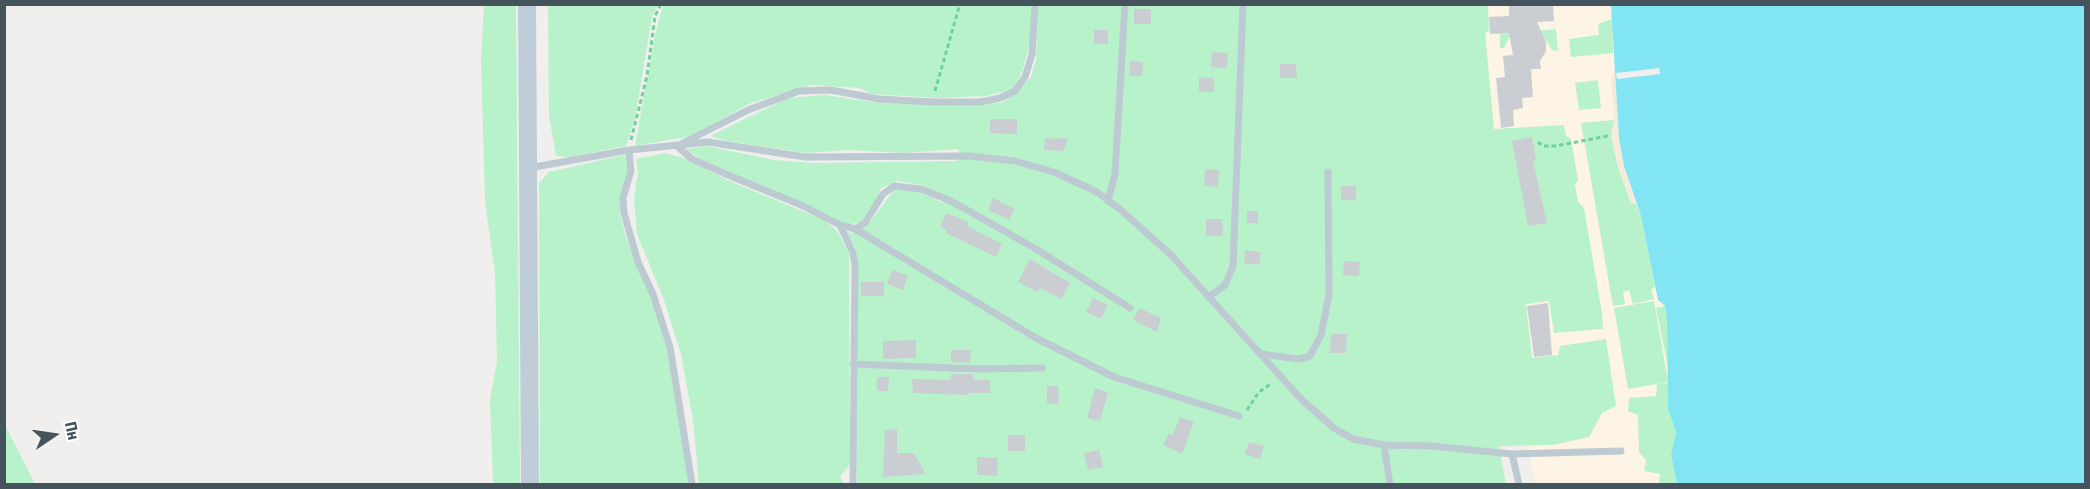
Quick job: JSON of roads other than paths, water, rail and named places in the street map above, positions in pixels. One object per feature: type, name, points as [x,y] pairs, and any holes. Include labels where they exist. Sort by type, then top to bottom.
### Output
[{"type":"main road","points":[[527,4],[530,484]]},
{"type":"lane","points":[[677,146],[748,110],[799,91],[831,90],[879,99],[932,102],[980,102],[1000,98],[1015,91],[1024,77],[1032,54],[1035,4]]},
{"type":"lane","points":[[1108,201],[1115,174],[1125,4]]},
{"type":"lane","points":[[1210,296],[1225,285],[1233,266],[1243,4]]},
{"type":"lane","points":[[527,168],[629,150],[708,142],[805,157],[969,156],[1015,161],[1054,172],[1108,201],[1171,255],[1282,378],[1334,428],[1353,439],[1384,445],[1431,446],[1512,454],[1621,451]]},
{"type":"lane","points":[[677,146],[692,159],[840,225],[855,229],[1018,328],[1114,377],[1239,416]]},
{"type":"lane","points":[[629,150],[632,165],[623,198],[624,213],[638,262],[653,294],[670,347],[692,484]]},
{"type":"lane","points":[[1260,354],[1299,359],[1310,356],[1321,335],[1329,295],[1328,172]]},
{"type":"lane","points":[[855,229],[866,223],[883,194],[894,186],[921,189],[951,201],[1036,249],[1130,308]]},
{"type":"lane","points":[[840,225],[855,265],[853,484]]},
{"type":"lane","points":[[853,364],[967,369],[1042,368]]},
{"type":"lane","points":[[1384,445],[1390,484]]},
{"type":"lane","points":[[1512,454],[1519,484]]},
{"type":"water","points":[[1611,5],[2085,5],[2085,484],[1677,484],[1671,455],[1676,432],[1668,409],[1667,318],[1665,306],[1658,300],[1641,216],[1624,166],[1619,138]]}]
